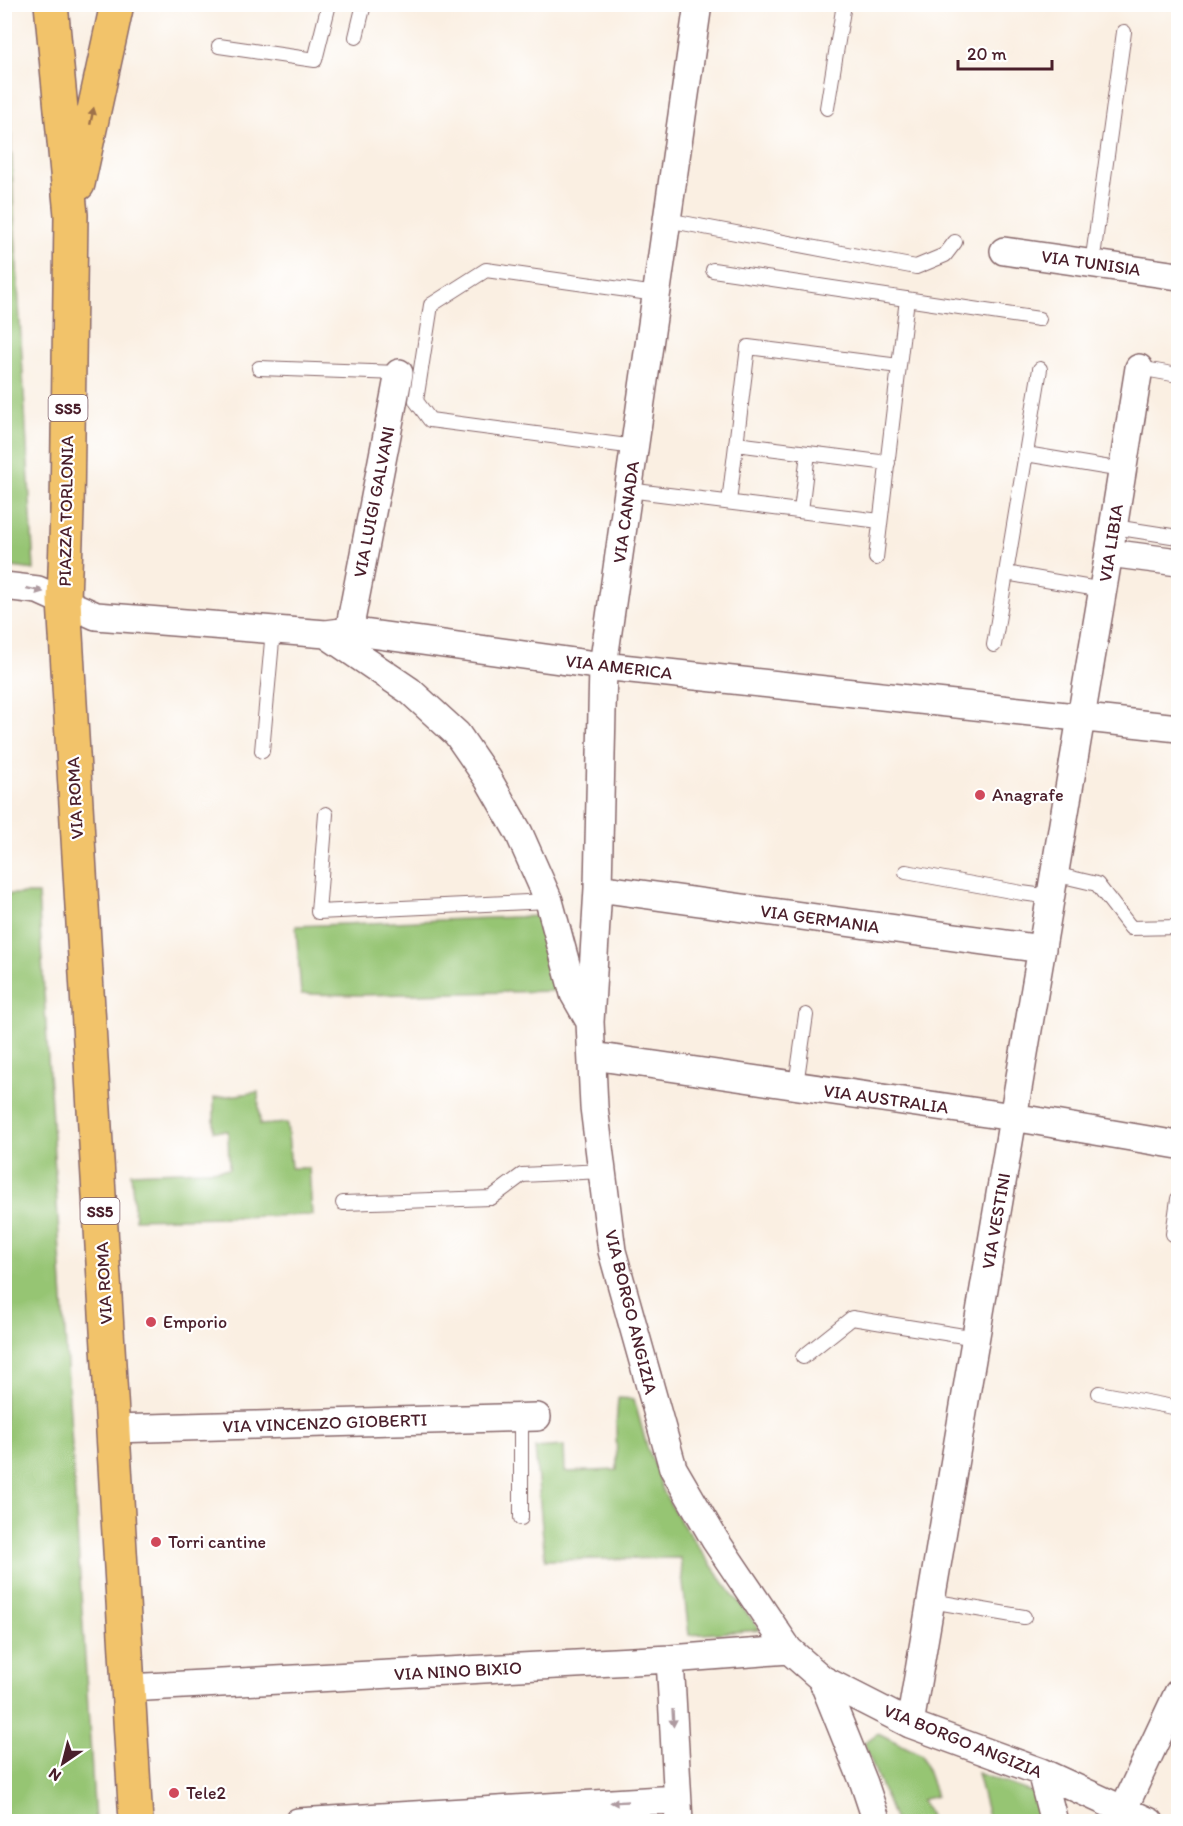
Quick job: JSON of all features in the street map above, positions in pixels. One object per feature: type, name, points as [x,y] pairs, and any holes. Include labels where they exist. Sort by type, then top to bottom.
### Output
[{"type":"main road","name":"PIAZZA TORLONIA","points":[[51,4],[71,215],[64,601]]},
{"type":"main road","name":"PIAZZA TORLONIA","points":[[71,215],[117,4]]},
{"type":"main road","name":"VIA ROMA","points":[[64,601],[136,1821]]},
{"type":"street","name":"VIA CANADA","points":[[590,1022],[598,888],[603,666],[698,4]]},
{"type":"street","name":"VIA TUNISIA","points":[[1004,251],[1179,276]]},
{"type":"street","name":"VIA LIBIA","points":[[1081,718],[1139,368]]},
{"type":"street","name":"VIA LUIGI GALVANI","points":[[337,633],[399,373]]},
{"type":"street","points":[[1109,553],[1179,562]]},
{"type":"street","name":"PIAZZA TORLONIA","points":[[4,586],[38,590],[64,601]]},
{"type":"street","name":"VIA AMERICA","points":[[64,601],[96,616],[337,633],[603,666],[1179,729]]},
{"type":"street","name":"VIA BORGO ANGIZIA","points":[[337,633],[410,691],[457,734],[488,779],[519,833],[549,901],[574,994],[590,1022],[594,1107],[612,1251],[673,1468],[715,1540],[789,1650],[822,1679],[910,1724],[1041,1772],[1150,1821]]},
{"type":"street","name":"VIA VESTINI","points":[[910,1724],[1081,718]]},
{"type":"street","name":"VIA GERMANIA","points":[[598,888],[1042,949]]},
{"type":"street","name":"VIA AUSTRALIA","points":[[593,1056],[1013,1117],[1179,1145]]},
{"type":"street","name":"VIA VINCENZO GIOBERTI","points":[[113,1429],[529,1417]]},
{"type":"street","name":"VIA NINO BIXIO","points":[[128,1689],[670,1659],[789,1650]]},
{"type":"street","points":[[298,1821],[678,1810],[670,1659]]},
{"type":"street","points":[[822,1679],[877,1821]]},
{"type":"street","points":[[1124,1808],[1179,1693]]},
{"type":"street","points":[[1041,1772],[1054,1821]]},
{"type":"lane","points":[[219,46],[315,60],[329,4]]},
{"type":"lane","points":[[356,37],[364,4]]},
{"type":"lane","points":[[827,108],[844,4]]},
{"type":"lane","points":[[1092,264],[1124,32]]},
{"type":"lane","points":[[667,220],[916,267],[945,255],[955,242]]},
{"type":"lane","points":[[635,447],[430,420],[416,400],[431,305],[486,270],[656,294]]},
{"type":"lane","points":[[713,270],[1039,319]]},
{"type":"lane","points":[[876,558],[907,299]]},
{"type":"lane","points":[[729,502],[748,347],[899,366]]},
{"type":"lane","points":[[259,368],[399,373]]},
{"type":"lane","points":[[1139,368],[1179,375]]},
{"type":"lane","points":[[994,645],[1040,369]]},
{"type":"lane","points":[[736,444],[888,463]]},
{"type":"lane","points":[[801,511],[808,453]]},
{"type":"lane","points":[[1026,454],[1122,470]]},
{"type":"lane","points":[[628,490],[880,521]]},
{"type":"lane","points":[[1114,526],[1179,537]]},
{"type":"lane","points":[[1006,573],[1103,590]]},
{"type":"lane","points":[[262,751],[273,630]]},
{"type":"lane","points":[[326,814],[318,912],[549,901]]},
{"type":"lane","points":[[906,872],[1022,893],[1052,886],[1097,884],[1131,928],[1179,927]]},
{"type":"lane","points":[[796,1085],[806,1015]]},
{"type":"lane","points":[[343,1203],[491,1198],[522,1175],[602,1171]]},
{"type":"lane","points":[[1173,1234],[1179,1199]]},
{"type":"lane","points":[[803,1358],[852,1318],[976,1338]]},
{"type":"lane","points":[[1098,1393],[1179,1408]]},
{"type":"lane","points":[[521,1518],[529,1417]]},
{"type":"lane","points":[[931,1601],[1024,1617]]},
{"type":"green space","points":[[4,5],[6,5],[13,196],[34,570],[5,566]]},
{"type":"green space","points":[[4,894],[38,894],[95,1821],[5,1821]]},
{"type":"green space","points":[[540,916],[559,991],[301,994],[296,926]]},
{"type":"green space","points":[[258,1092],[260,1125],[287,1123],[291,1168],[309,1168],[312,1215],[135,1219],[131,1173],[229,1169],[228,1131],[214,1131],[214,1098]]},
{"type":"green space","points":[[618,1398],[634,1399],[647,1447],[662,1489],[678,1518],[760,1630],[689,1635],[680,1558],[545,1560],[535,1448],[564,1446],[565,1472],[617,1470]]},
{"type":"green space","points":[[878,1733],[922,1755],[936,1796],[921,1800],[931,1821],[895,1821],[864,1743]]},
{"type":"green space","points":[[977,1773],[1037,1794],[1044,1821],[989,1821]]},
{"type":"place","name":"Anagrafe","points":[[980,795]]},
{"type":"place","name":"Emporio","points":[[151,1322]]},
{"type":"place","name":"Torri cantine","points":[[156,1542]]},
{"type":"place","name":"Tele2","points":[[174,1793]]}]
